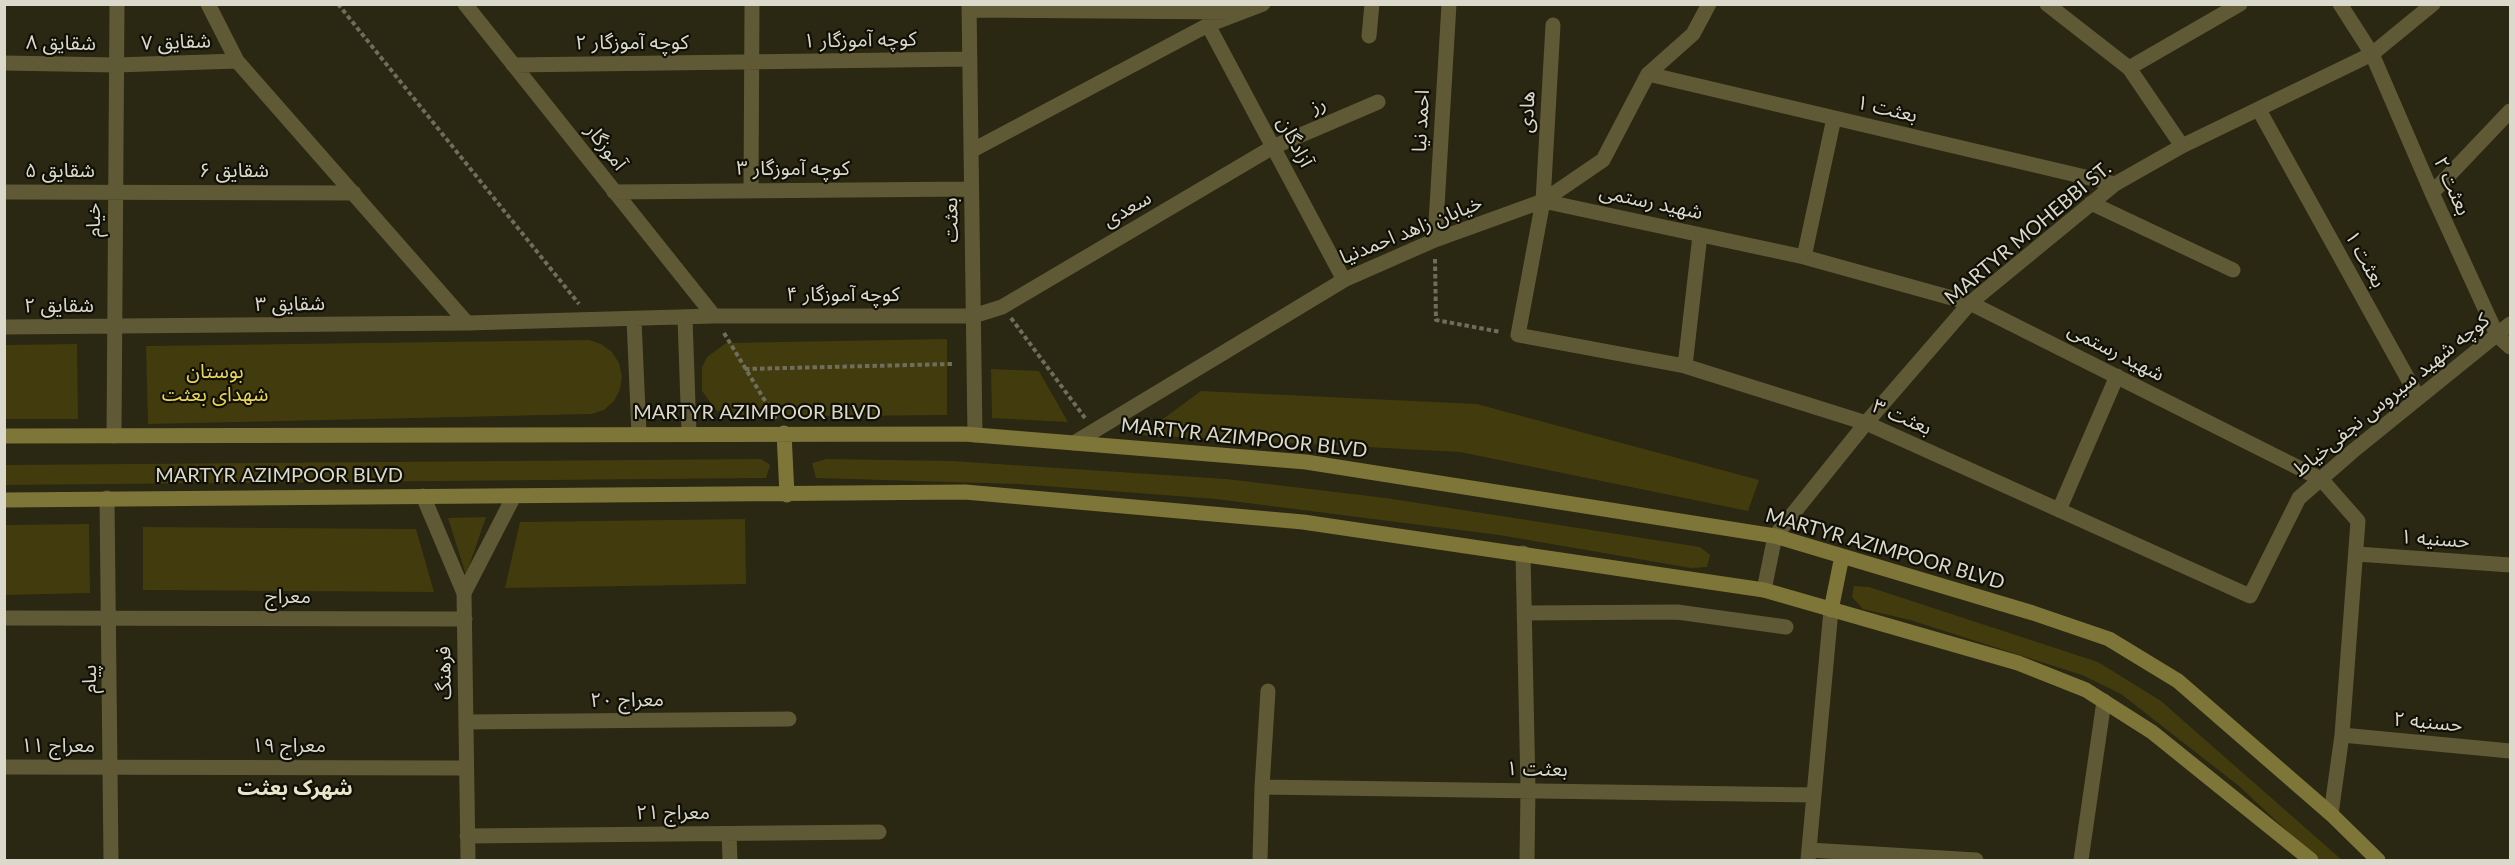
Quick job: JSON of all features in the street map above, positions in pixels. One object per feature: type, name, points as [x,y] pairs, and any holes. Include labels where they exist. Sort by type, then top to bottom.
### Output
[{"type":"main road","name":"MARTYR AZIMPOOR BLVD","points":[[4,436],[689,433],[975,435],[1306,462],[1775,536],[2032,613],[2109,639],[2178,681],[2331,814],[2378,861]]},
{"type":"main road","points":[[784,433],[787,495]]},
{"type":"main road","name":"MARTYR AZIMPOOR BLVD","points":[[4,500],[965,492],[1303,522],[1764,590],[2018,663],[2086,690],[2152,732],[2311,861]]},
{"type":"main road","points":[[1832,610],[1842,556]]},
{"type":"street","name":"خیام","points":[[114,436],[117,4]]},
{"type":"street","points":[[208,4],[237,61],[467,323]]},
{"type":"street","name":"آموزگار","points":[[465,4],[714,316]]},
{"type":"street","points":[[751,190],[752,4]]},
{"type":"street","points":[[971,151],[1208,25],[1263,4]]},
{"type":"street","points":[[1369,36],[1372,4]]},
{"type":"street","name":"احمد نیا","points":[[1435,240],[1449,4]]},
{"type":"street","name":"خیابان زاهد احمدنیا","points":[[1074,443],[1344,280],[1435,240],[1543,201],[1603,160],[1648,74],[1693,34],[1709,4]]},
{"type":"street","points":[[2047,4],[2129,68],[2182,146]]},
{"type":"street","points":[[2129,68],[2240,4]]},
{"type":"street","name":"بعثت ۲","points":[[2340,4],[2372,54],[2497,335]]},
{"type":"street","name":"MARTYR MOHEBBI ST.","points":[[1775,536],[1866,423],[1970,303],[2091,203],[2115,184],[2182,146],[2372,54],[2433,4]]},
{"type":"street","points":[[969,7],[1242,13]]},
{"type":"street","name":"بعثت","points":[[969,7],[975,435]]},
{"type":"street","name":"آزادگان","points":[[1208,25],[1344,280]]},
{"type":"street","name":"هادی","points":[[1518,335],[1543,201],[1553,26]]},
{"type":"street","name":"کوچه آموزگار ۱","points":[[752,63],[970,59]]},
{"type":"street","name":"شقایق ۷","points":[[116,66],[237,61]]},
{"type":"street","name":"شقایق ۸","points":[[4,63],[116,66]]},
{"type":"street","name":"کوچه آموزگار ۲","points":[[513,64],[752,63]]},
{"type":"street","name":"بعثت ۱","points":[[1648,74],[2115,184]]},
{"type":"street","name":"رز","points":[[1273,147],[1378,102]]},
{"type":"street","name":"بعثت ۱","points":[[2259,110],[2418,397]]},
{"type":"street","points":[[2432,193],[2511,111]]},
{"type":"street","points":[[1804,257],[1834,118]]},
{"type":"street","name":"سعدی","points":[[973,316],[1002,307],[1273,147]]},
{"type":"street","name":"کوچه آموزگار ۳","points":[[614,192],[971,189]]},
{"type":"street","name":"شقایق ۵","points":[[4,192],[115,192]]},
{"type":"street","name":"شقایق ۶","points":[[115,192],[354,193]]},
{"type":"street","name":"شهید رستمی","points":[[1543,201],[1804,257],[1970,303],[2321,479],[2358,521],[2342,735],[2331,814]]},
{"type":"street","points":[[2091,203],[2233,270]]},
{"type":"street","points":[[1685,366],[1700,235]]},
{"type":"street","name":"کوچه آموزگار ۴","points":[[593,321],[714,316],[973,316]]},
{"type":"street","points":[[685,318],[689,433]]},
{"type":"street","points":[[634,320],[639,434]]},
{"type":"street","name":"شقایق ۳","points":[[114,327],[593,321]]},
{"type":"street","name":"کوچه شهید سیروس نجفی‌خیاط","points":[[2250,596],[2299,498],[2418,397],[2511,324]]},
{"type":"street","name":"شقایق ۲","points":[[4,327],[114,327]]},
{"type":"street","name":"بعثت ۳","points":[[1518,335],[1685,366],[1866,423],[2250,596]]},
{"type":"street","points":[[2497,335],[2511,346]]},
{"type":"street","points":[[2059,510],[2117,376]]},
{"type":"street","points":[[423,496],[464,593]]},
{"type":"street","name":"فرهنگ","points":[[468,861],[464,593],[514,496]]},
{"type":"street","name":"پیام","points":[[107,498],[111,861]]},
{"type":"street","points":[[1764,590],[1775,536]]},
{"type":"street","points":[[1523,553],[1528,789],[1527,861]]},
{"type":"street","name":"حسنیه ۱","points":[[2357,554],[2511,565]]},
{"type":"street","points":[[1832,610],[1809,855],[1976,861]]},
{"type":"street","points":[[1524,613],[1677,612],[1786,627]]},
{"type":"street","name":"معراج","points":[[4,618],[110,616],[465,618]]},
{"type":"street","points":[[1260,861],[1268,691]]},
{"type":"street","points":[[2081,861],[2104,701]]},
{"type":"street","name":"معراج ۲۰","points":[[466,722],[789,719]]},
{"type":"street","name":"حسنیه ۲","points":[[2342,735],[2511,752]]},
{"type":"street","name":"معراج ۱۱","points":[[4,767],[111,767]]},
{"type":"street","name":"معراج ۱۹","points":[[111,767],[466,768]]},
{"type":"street","name":"بعثت ۱","points":[[1262,787],[1528,789],[1813,795]]},
{"type":"street","name":"معراج ۲۱","points":[[467,836],[879,832]]},
{"type":"street","points":[[729,834],[730,861]]},
{"type":"path","points":[[338,4],[593,321]]},
{"type":"path","points":[[1435,240],[1436,320],[1518,335]]},
{"type":"path","points":[[1002,307],[1095,431]]},
{"type":"path","points":[[714,316],[784,433]]},
{"type":"path","points":[[745,369],[952,364]]},
{"type":"green space","points":[[947,339],[947,415],[738,417],[716,410],[702,391],[702,367],[707,357],[726,343]]},
{"type":"green space","name":"بوستان شهدای بعثت","points":[[589,340],[601,344],[612,352],[619,363],[622,376],[620,389],[614,401],[604,410],[592,414],[148,424],[146,346]]},
{"type":"green space","points":[[77,344],[78,419],[5,419],[5,345]]},
{"type":"green space","points":[[991,369],[1039,371],[1068,422],[992,418]]},
{"type":"green space","points":[[1201,391],[1477,404],[1759,480],[1748,511],[1460,452],[1141,435]]},
{"type":"green space","points":[[761,459],[770,465],[766,478],[4,485],[5,465]]},
{"type":"green space","points":[[826,459],[952,461],[1226,479],[1386,498],[1700,547],[1710,555],[1707,567],[1691,568],[1499,535],[1216,499],[1018,484],[816,478],[812,463]]},
{"type":"green space","points":[[486,517],[466,575],[448,518]]},
{"type":"green space","points":[[745,519],[746,584],[505,588],[520,522]]},
{"type":"green space","points":[[89,524],[90,593],[5,595],[5,525]]},
{"type":"green space","points":[[143,527],[416,529],[434,592],[143,590]]},
{"type":"green space","points":[[1854,586],[1869,587],[2098,662],[2161,701],[2342,860],[2318,860],[2239,786],[2121,694],[2082,675],[1910,620],[1863,609],[1852,597]]},
{"type":"district","name":"شهرک بعثت","points":[[295,788]]}]
